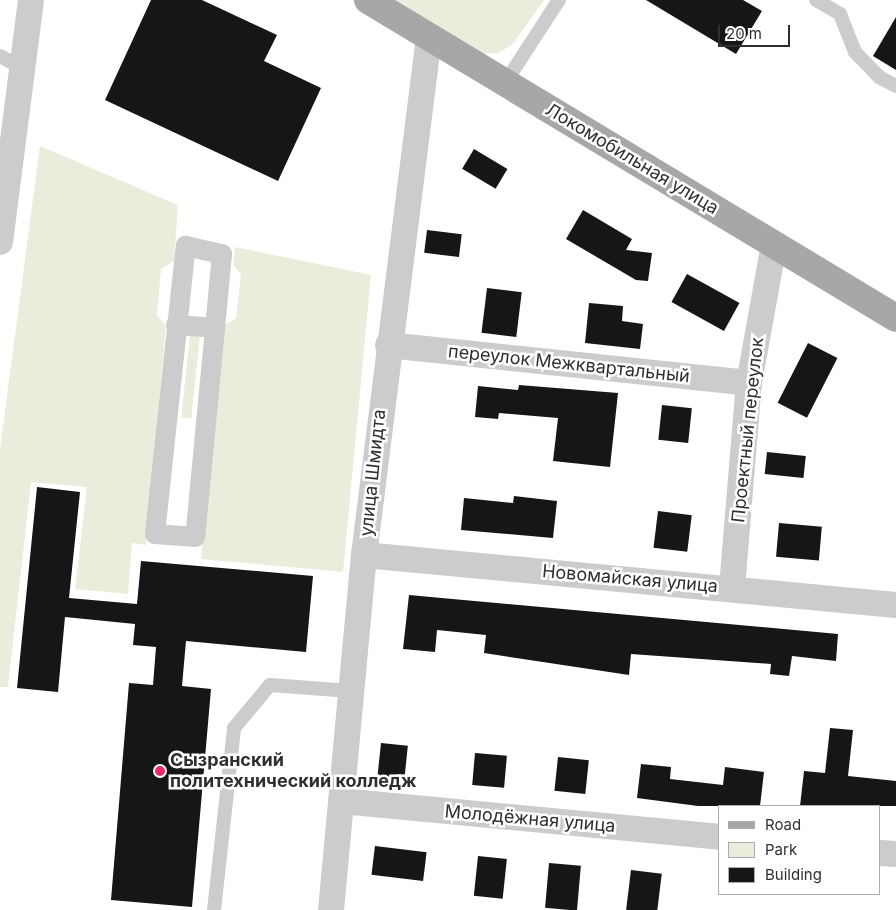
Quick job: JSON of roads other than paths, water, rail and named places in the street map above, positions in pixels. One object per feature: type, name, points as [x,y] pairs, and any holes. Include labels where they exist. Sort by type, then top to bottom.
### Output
[{"type":"main road","name":"Локомобильная улица","points":[[368,0],[896,318]]},
{"type":"street","points":[[0,242],[11,62],[31,0]]},
{"type":"street","name":"улица Шмидта","points":[[331,910],[364,555],[388,345],[429,37]]},
{"type":"street","name":"Проектный переулок","points":[[732,588],[750,383],[774,244]]},
{"type":"street","points":[[186,246],[222,254],[195,537],[155,534],[176,325],[186,246]]},
{"type":"street","points":[[176,325],[215,328]]},
{"type":"street","name":"переулок Межквартальный","points":[[388,345],[750,383]]},
{"type":"street","name":"Новомайская улица","points":[[364,555],[732,588],[896,605]]},
{"type":"street","name":"Молодёжная улица","points":[[341,801],[718,837]]},
{"type":"street","points":[[881,853],[896,854]]},
{"type":"lane","points":[[505,83],[559,0]]},
{"type":"lane","points":[[816,0],[840,14],[855,52],[879,77],[896,86]]},
{"type":"lane","points":[[214,910],[234,728],[270,685],[351,692]]},
{"type":"place","name":"Сызранский политехнический колледж","points":[[160,771]]}]
